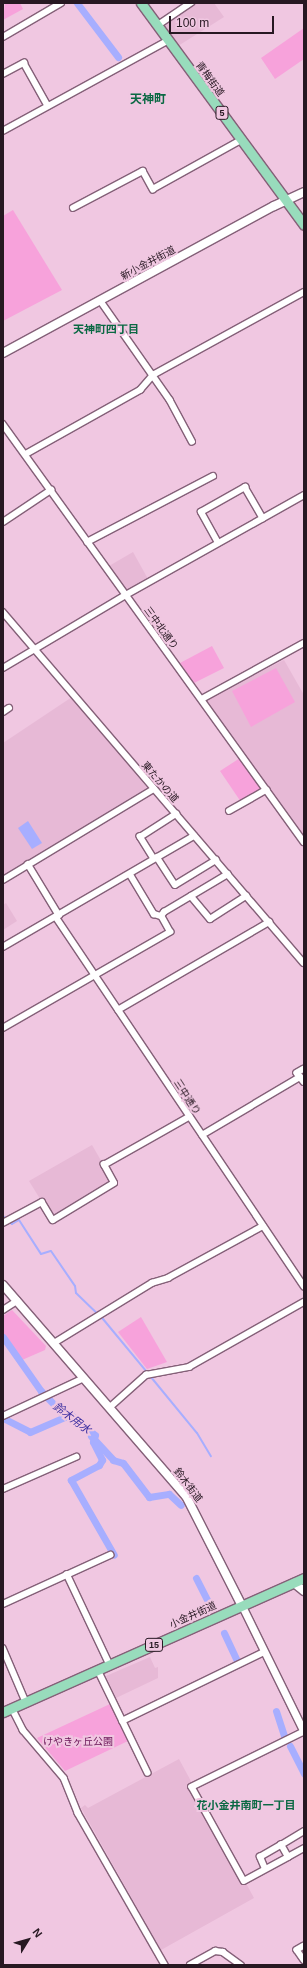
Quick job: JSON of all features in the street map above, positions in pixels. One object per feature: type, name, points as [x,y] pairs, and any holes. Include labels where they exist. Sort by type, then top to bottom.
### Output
[{"type":"main road","name":"青梅街道","points":[[141,3],[304,225]]},
{"type":"main road","name":"新小金井街道","points":[[3,353],[304,192]]},
{"type":"main road","name":"鈴木街道","points":[[3,1285],[192,1504],[242,1606]]},
{"type":"main road","name":"小金井街道","points":[[3,1712],[304,1578]]},
{"type":"main road","points":[[294,1582],[304,1591]]},
{"type":"street","points":[[3,37],[62,3]]},
{"type":"street","points":[[158,25],[191,3]]},
{"type":"street","points":[[3,131],[169,40]]},
{"type":"street","points":[[3,74],[24,63],[48,106]]},
{"type":"street","points":[[73,208],[143,171],[153,189],[241,140]]},
{"type":"street","points":[[26,454],[140,390],[153,375],[304,292]]},
{"type":"street","points":[[100,300],[153,375],[192,441]]},
{"type":"street","name":"三中北通り","points":[[3,424],[304,842]]},
{"type":"street","points":[[87,542],[213,476]]},
{"type":"street","points":[[218,543],[201,512],[246,487],[263,518]]},
{"type":"street","points":[[3,522],[51,490]]},
{"type":"street","points":[[3,668],[34,648],[126,595],[304,495]]},
{"type":"street","name":"東たかの道","points":[[3,612],[304,963]]},
{"type":"street","points":[[202,699],[304,643]]},
{"type":"street","points":[[3,712],[9,708]]},
{"type":"street","points":[[3,880],[154,789]]},
{"type":"street","points":[[229,811],[266,790]]},
{"type":"street","points":[[176,814],[140,837],[175,885],[216,860]]},
{"type":"street","points":[[3,947],[194,836]]},
{"type":"street","name":"三中通り","points":[[28,864],[94,975],[304,1286]]},
{"type":"street","points":[[3,1028],[170,932],[161,916],[154,914],[130,874]]},
{"type":"street","points":[[161,916],[228,874]]},
{"type":"street","points":[[191,896],[210,919],[246,896]]},
{"type":"street","points":[[118,1010],[269,922]]},
{"type":"street","points":[[304,1070],[297,1074],[304,1082]]},
{"type":"street","points":[[202,1135],[300,1077]]},
{"type":"street","points":[[3,1223],[42,1202],[53,1220],[114,1183],[104,1165],[189,1117]]},
{"type":"street","points":[[54,1343],[152,1283],[168,1278],[263,1226]]},
{"type":"street","points":[[3,1310],[16,1301]]},
{"type":"street","points":[[109,1408],[146,1375],[189,1367],[304,1302]]},
{"type":"street","points":[[4,1416],[84,1378]]},
{"type":"street","points":[[3,1489],[76,1457]]},
{"type":"street","points":[[3,1604],[110,1555]]},
{"type":"street","points":[[67,1574],[110,1665]]},
{"type":"street","name":"鈴木街道","points":[[242,1606],[304,1732]]},
{"type":"street","points":[[3,1648],[26,1702]]},
{"type":"street","points":[[122,1721],[264,1652]]},
{"type":"street","points":[[98,1670],[148,1773]]},
{"type":"street","points":[[12,1708],[23,1730],[64,1778],[78,1813],[165,1965]]},
{"type":"street","points":[[304,1732],[192,1787],[244,1881],[304,1848]]},
{"type":"street","points":[[265,1869],[260,1857],[304,1831]]},
{"type":"street","points":[[281,1845],[288,1857]]},
{"type":"street","points":[[304,1946],[297,1950],[304,1960]]},
{"type":"street","points":[[190,1965],[215,1951],[223,1952],[241,1965]]},
{"type":"shaded area","points":[[196,3],[214,3],[224,17],[178,46],[164,25]]},
{"type":"shaded area","points":[[133,552],[148,579],[127,591],[109,566]]},
{"type":"shaded area","points":[[284,660],[304,695],[304,838],[202,700]]},
{"type":"shaded area","points":[[72,697],[148,789],[3,882],[3,743]]},
{"type":"shaded area","points":[[6,903],[17,921],[3,930],[3,905]]},
{"type":"shaded area","points":[[92,1145],[114,1183],[53,1220],[29,1181]]},
{"type":"shaded area","points":[[150,1657],[155,1668],[158,1667],[158,1678],[116,1698],[106,1676]]},
{"type":"shaded area","points":[[179,1759],[254,1898],[161,1950],[81,1808],[85,1805],[88,1808]]},
{"type":"green space","points":[[5,3],[20,3],[23,9],[3,20]]},
{"type":"green space","points":[[304,28],[304,59],[275,79],[261,58]]},
{"type":"green space","points":[[13,210],[62,290],[3,321],[3,216]]},
{"type":"green space","points":[[212,646],[224,668],[194,683],[180,663]]},
{"type":"green space","points":[[276,668],[295,702],[251,727],[232,691]]},
{"type":"green space","points":[[240,758],[261,790],[241,802],[220,771]]},
{"type":"green space","points":[[12,1310],[46,1346],[45,1350],[22,1360],[3,1334],[3,1316]]},
{"type":"green space","points":[[141,1317],[167,1362],[147,1369],[118,1332]]},
{"type":"green space","name":"けやきヶ丘公園","points":[[110,1704],[128,1741],[65,1771],[37,1738]]},
{"type":"water","points":[[28,821],[42,843],[32,849],[18,828]]},
{"type":"waterway","points":[[77,3],[118,57]]},
{"type":"waterway","points":[[3,1216],[12,1224],[19,1220],[41,1254],[51,1251],[75,1286],[76,1293],[103,1319],[197,1433],[211,1456]]},
{"type":"waterway","name":"鈴木用水","points":[[3,1337],[41,1391],[61,1412],[71,1415],[95,1435],[93,1442],[102,1460],[99,1465],[71,1480],[114,1555]]},
{"type":"waterway","points":[[3,1418],[30,1432],[67,1416],[71,1419]]},
{"type":"waterway","points":[[91,1436],[113,1460],[123,1463],[149,1497],[169,1494],[181,1505]]},
{"type":"waterway","points":[[196,1578],[208,1602]]},
{"type":"waterway","points":[[224,1633],[237,1661]]},
{"type":"waterway","points":[[276,1711],[285,1738]]},
{"type":"waterway","points":[[290,1746],[304,1774]]},
{"type":"district","name":"天神町","points":[[148,100]]},
{"type":"district","name":"天神町四丁目","points":[[106,329]]},
{"type":"district","name":"花小金井南町一丁目","points":[[246,1805]]}]
